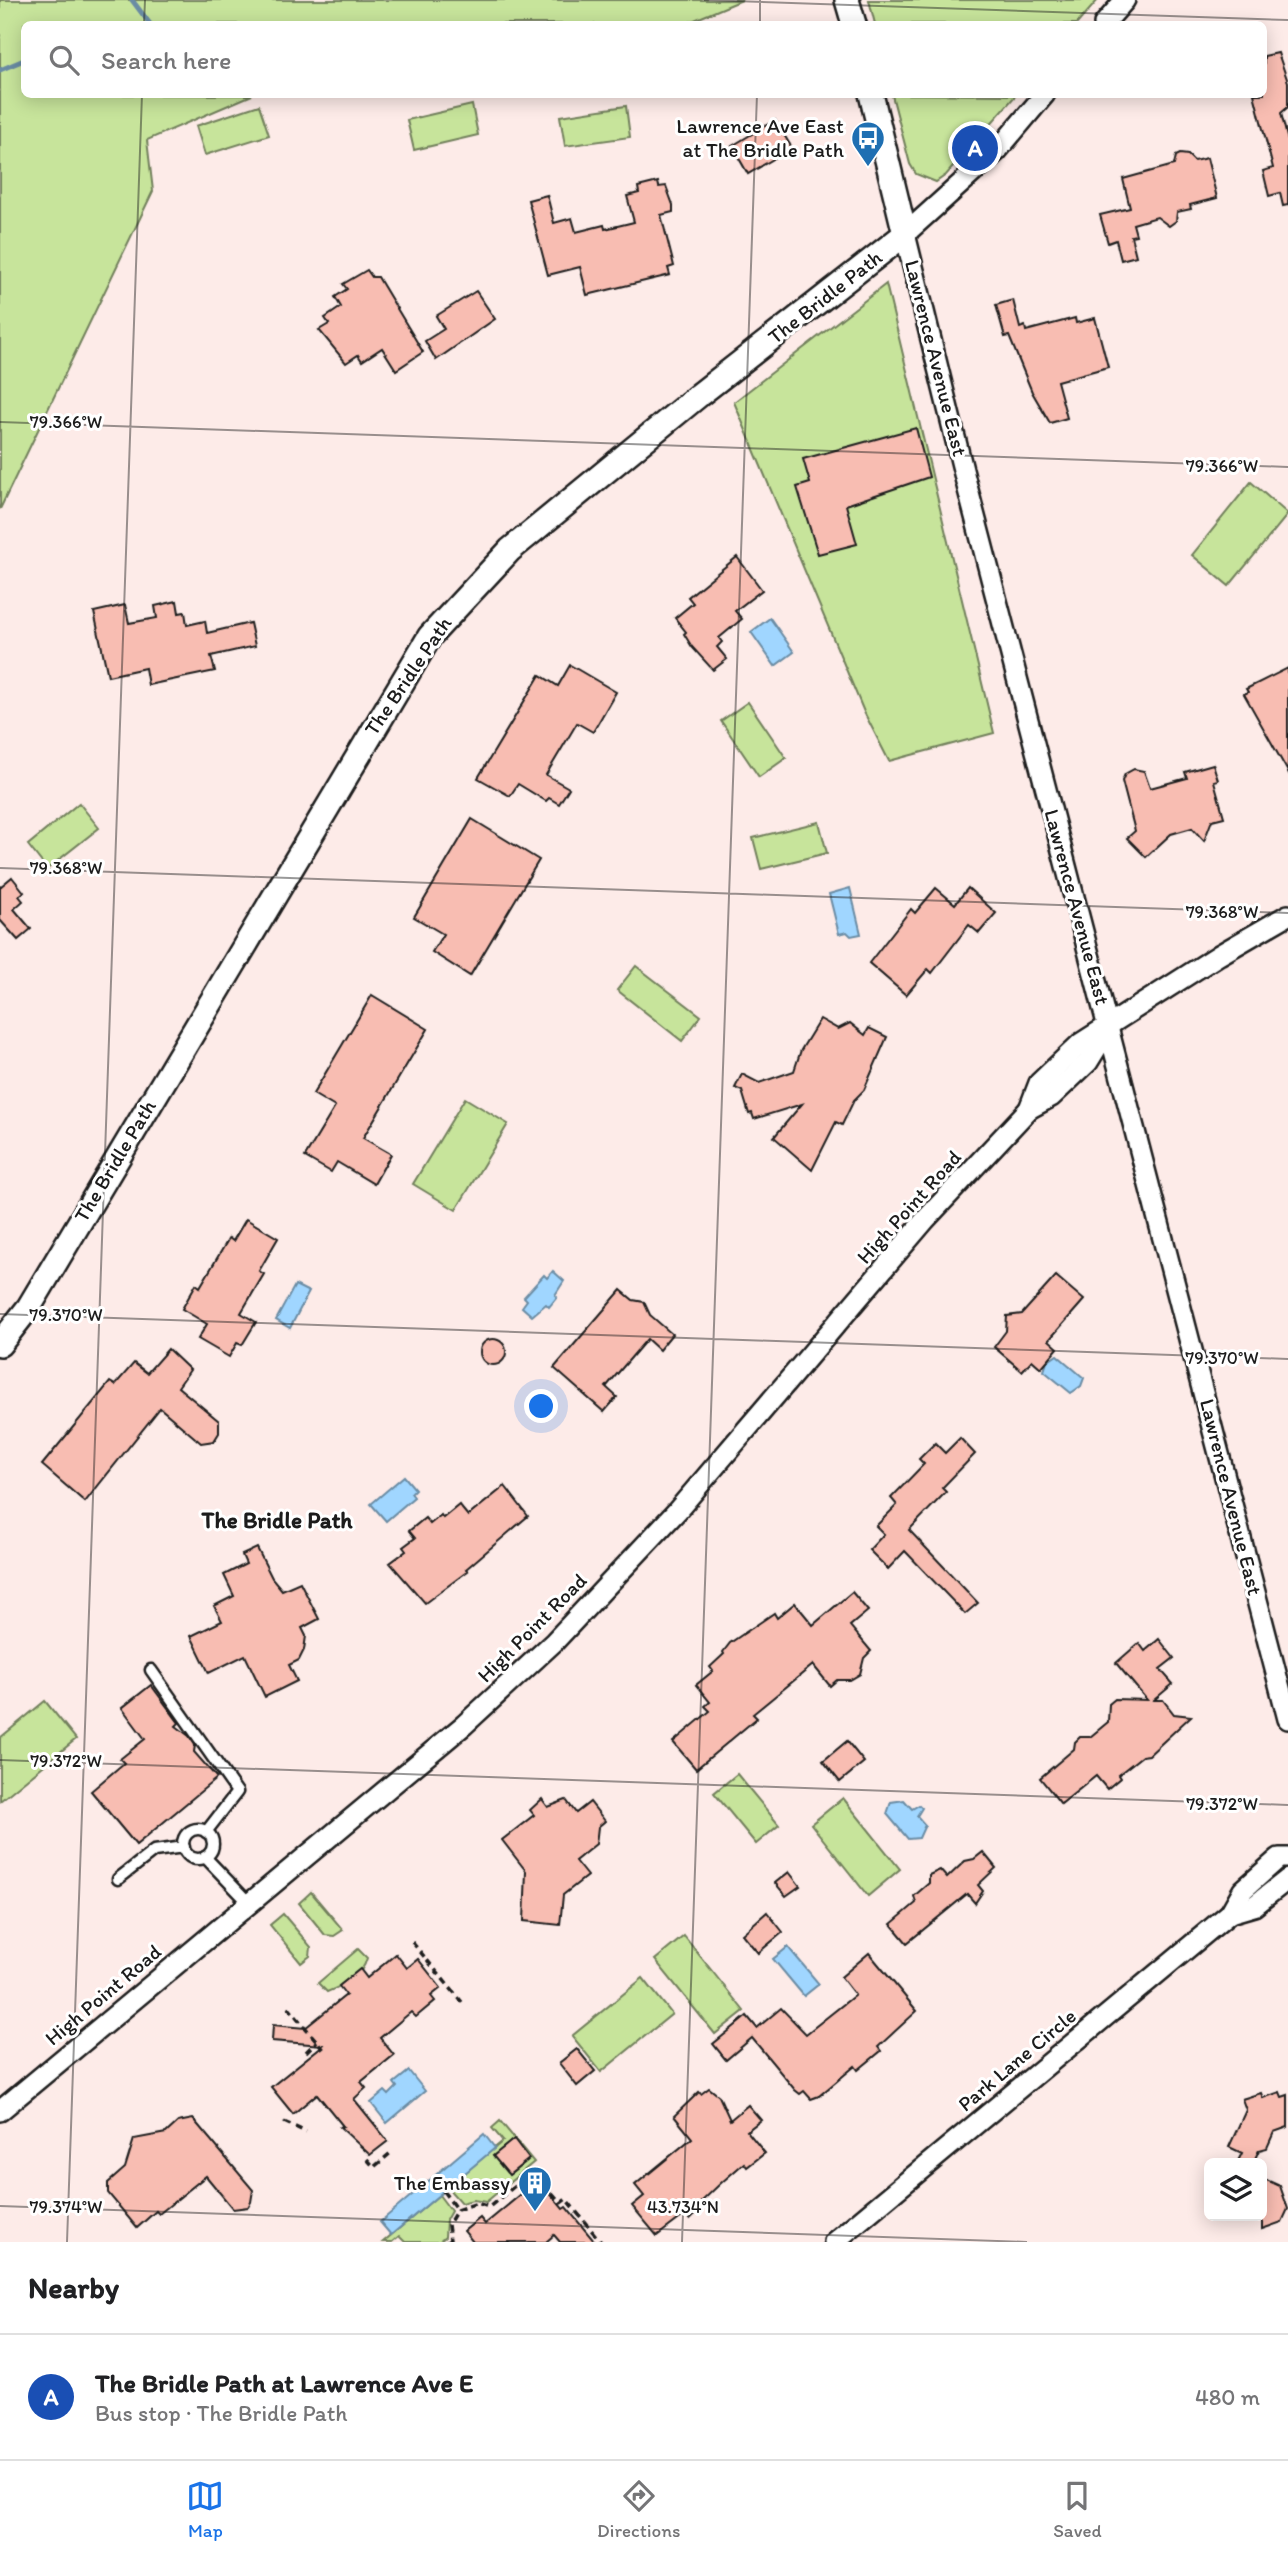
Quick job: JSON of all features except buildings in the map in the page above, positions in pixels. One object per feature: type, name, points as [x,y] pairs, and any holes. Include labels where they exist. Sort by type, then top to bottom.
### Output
[{"type":"street","points":[[847,0],[852,21]]},
{"type":"street","points":[[1107,21],[1125,0]]},
{"type":"street","name":"Lawrence Avenue East","points":[[872,98],[1288,1719]]},
{"type":"street","name":"The Bridle Path","points":[[0,1344],[29,1307],[430,636],[461,599],[510,550],[699,395],[905,234],[997,151],[1042,98]]},
{"type":"street","name":"High Point Road","points":[[0,2111],[464,1725],[554,1642],[677,1511],[925,1220],[1029,1109],[1051,1097],[1088,1062],[1109,1028],[1219,955],[1288,915]]},
{"type":"street","name":"Park Lane Circle","points":[[834,2242],[1230,1913],[1243,1890],[1279,1857],[1288,1858]]},
{"type":"street","name":"Park Lane Circle","points":[[1230,1913],[1254,1906],[1288,1879]]},
{"type":"lane","points":[[151,1670],[237,1792],[206,1832]]},
{"type":"lane","points":[[206,1832],[192,1830],[185,1837],[184,1847],[192,1857],[205,1857],[249,1903]]},
{"type":"lane","points":[[205,1857],[213,1845],[206,1832]]},
{"type":"lane","points":[[118,1879],[154,1851],[184,1847]]},
{"type":"path","points":[[412,1942],[462,2002]]},
{"type":"path","points":[[288,2007],[326,2052]]},
{"type":"path","points":[[306,2052],[317,2041]]},
{"type":"path","points":[[284,2122],[306,2132]]},
{"type":"path","points":[[367,2159],[374,2167],[393,2151]]},
{"type":"path","points":[[447,2242],[450,2240],[448,2225],[457,2210],[477,2203],[489,2207],[533,2171],[561,2203],[566,2199],[601,2242]]},
{"type":"path","points":[[443,2191],[457,2210]]},
{"type":"green space","points":[[0,0],[742,0],[692,21],[21,21],[21,98],[245,98],[147,140],[153,191],[0,509]]},
{"type":"green space","points":[[869,0],[1098,0],[1080,21],[874,21]]},
{"type":"green space","points":[[893,98],[1013,98],[946,175],[936,182],[916,174],[910,164]]},
{"type":"green space","points":[[259,105],[269,135],[205,155],[196,126]]},
{"type":"green space","points":[[472,105],[478,135],[414,150],[407,120]]},
{"type":"green space","points":[[626,106],[630,137],[565,146],[560,116]]},
{"type":"green space","points":[[886,284],[994,733],[889,761],[864,712],[734,402]]},
{"type":"green space","points":[[1251,482],[1288,514],[1229,586],[1192,555]]},
{"type":"green space","points":[[748,702],[786,758],[759,777],[721,721]]},
{"type":"green space","points":[[79,803],[99,828],[47,869],[28,845]]},
{"type":"green space","points":[[819,822],[827,853],[761,869],[753,838]]},
{"type":"green space","points":[[636,966],[701,1016],[682,1041],[617,990]]},
{"type":"green space","points":[[465,1098],[508,1124],[456,1210],[413,1184]]},
{"type":"green space","points":[[45,1701],[76,1739],[0,1801],[0,1738]]},
{"type":"green space","points":[[737,1774],[779,1825],[756,1844],[714,1793]]},
{"type":"green space","points":[[843,1798],[900,1869],[868,1896],[811,1824]]},
{"type":"green space","points":[[311,1892],[343,1930],[334,1936],[325,1935],[299,1903]]},
{"type":"green space","points":[[283,1914],[311,1947],[310,1956],[301,1963],[270,1925]]},
{"type":"green space","points":[[684,1936],[744,2011],[715,2034],[655,1960]]},
{"type":"green space","points":[[358,1949],[367,1958],[365,1965],[346,1983],[327,1992],[318,1983]]},
{"type":"green space","points":[[643,1978],[672,2014],[601,2072],[572,2036]]},
{"type":"green space","points":[[500,2121],[534,2162],[486,2202],[473,2200],[461,2203],[447,2187],[503,2141],[492,2128]],"holes":[[[511,2141],[516,2142],[527,2156],[527,2161],[512,2173],[507,2173],[495,2158]]]},
{"type":"green space","points":[[439,2195],[451,2211],[446,2220],[445,2237],[439,2242],[405,2242],[399,2236],[392,2242],[383,2242]]},
{"type":"water","points":[[770,618],[794,652],[775,666],[751,632]]},
{"type":"water","points":[[850,888],[861,934],[851,936],[847,932],[839,934],[829,894]]},
{"type":"water","points":[[553,1271],[564,1281],[555,1295],[557,1297],[549,1307],[546,1304],[532,1316],[522,1307],[527,1300],[524,1297],[544,1275],[547,1278]]},
{"type":"water","points":[[295,1285],[309,1292],[290,1328],[276,1320]]},
{"type":"water","points":[[1057,1355],[1084,1378],[1081,1386],[1071,1393],[1044,1371],[1047,1362]]},
{"type":"water","points":[[404,1476],[415,1489],[411,1493],[414,1497],[386,1521],[371,1504]]},
{"type":"water","points":[[904,1800],[912,1809],[919,1805],[922,1808],[917,1816],[925,1825],[919,1838],[908,1839],[887,1814],[891,1802]]},
{"type":"water","points":[[788,1947],[819,1984],[804,1996],[773,1959]]},
{"type":"water","points":[[409,2071],[425,2091],[387,2123],[371,2103],[385,2091],[389,2095],[397,2087],[394,2083]]},
{"type":"water","points":[[484,2134],[495,2148],[391,2235],[380,2222]]},
{"type":"waterway","points":[[132,0],[148,21]]},
{"type":"waterway","points":[[0,70],[21,61]]},
{"type":"place","name":"The Bridle Path at Lawrence Ave E","points":[[975,148]]},
{"type":"place","name":"Lawrence Ave East at The Bridle Path","points":[[868,168]]},
{"type":"place","name":"The Embassy","points":[[535,2213]]},
{"type":"district","name":"The Bridle Path","points":[[277,1520]]}]
